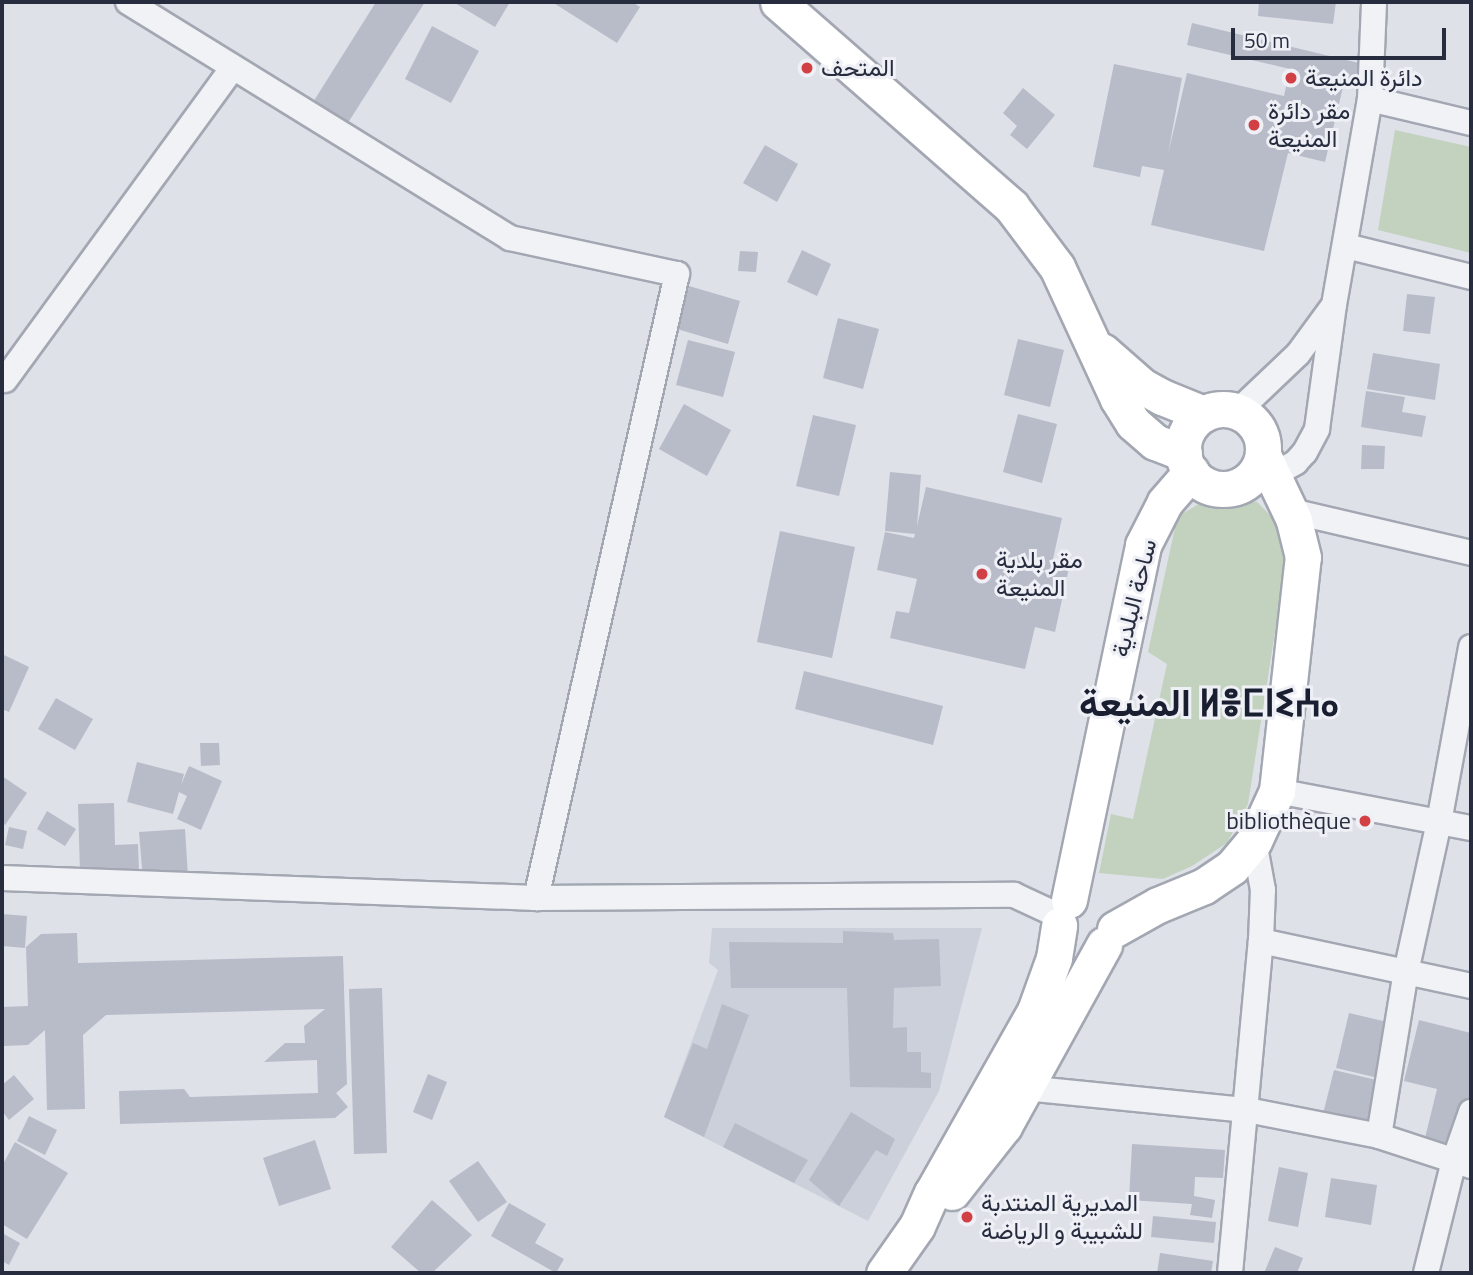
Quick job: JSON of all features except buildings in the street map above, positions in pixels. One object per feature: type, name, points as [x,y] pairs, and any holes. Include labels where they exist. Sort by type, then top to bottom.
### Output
[{"type":"street","points":[[128,2],[510,238],[677,274],[536,898]]},
{"type":"street","points":[[778,2],[1012,206],[1057,267],[1133,423],[1155,442],[1187,463],[1201,482],[1226,489],[1262,470],[1285,470],[1305,453],[1317,429],[1334,305],[1370,99],[1374,2]]},
{"type":"street","points":[[5,380],[233,67]]},
{"type":"street","points":[[1370,99],[1471,123]]},
{"type":"street","points":[[1346,246],[1471,277]]},
{"type":"street","points":[[1187,463],[1186,433],[1221,413],[1298,354],[1334,305]]},
{"type":"street","points":[[1062,914],[1068,943],[1085,950],[1109,937],[1132,917],[1217,878],[1232,867],[1254,841],[1278,791],[1303,570],[1302,544],[1291,511],[1262,470],[1258,429],[1221,413],[1161,397],[1124,372],[1088,335]]},
{"type":"street","name":"ساحة البلدية","points":[[1012,1082],[1054,958],[1143,545],[1187,463]]},
{"type":"street","points":[[1291,511],[1471,552]]},
{"type":"street","points":[[1379,1136],[1406,972],[1439,822],[1471,646]]},
{"type":"street","points":[[1278,791],[1471,828]]},
{"type":"street","points":[[1230,1273],[1261,941],[1263,890],[1254,841]]},
{"type":"street","points":[[2,878],[536,898],[1014,895],[1062,914]]},
{"type":"street","points":[[884,1273],[917,1226],[943,1203],[985,1152],[1012,1082],[1109,937],[1114,911],[1102,898],[1085,893],[1062,914]]},
{"type":"street","points":[[1261,941],[1471,986]]},
{"type":"street","points":[[1012,1082],[1247,1110],[1379,1136],[1463,1163]]},
{"type":"street","points":[[1426,1273],[1463,1163],[1471,1112]]},
{"type":"shaded area","points":[[712,928],[982,928],[939,1091],[868,1221],[664,1117],[718,970],[709,963]]},
{"type":"green space","points":[[1395,130],[1471,147],[1471,253],[1378,230]]},
{"type":"green space","points":[[1226,497],[1257,502],[1273,518],[1289,543],[1248,804],[1227,843],[1192,866],[1163,879],[1099,873],[1111,814],[1133,819],[1167,664],[1148,652],[1176,523],[1182,514],[1202,502]]},
{"type":"place","name":"المتحف","points":[[807,68]]},
{"type":"place","name":"دائرة المنيعة","points":[[1291,78]]},
{"type":"place","name":"مقر دائرة المنيعة","points":[[1254,125]]},
{"type":"place","name":"مقر بلدية المنيعة","points":[[982,574]]},
{"type":"place","name":"bibliothèque","points":[[1365,821]]},
{"type":"place","name":"المديرية المنتدبة للشبيبة و الرياضة","points":[[967,1217]]},
{"type":"district","name":"المنيعة ⵍⴻⵎⵏⵉⵄⴰ","points":[[1209,703]]}]
